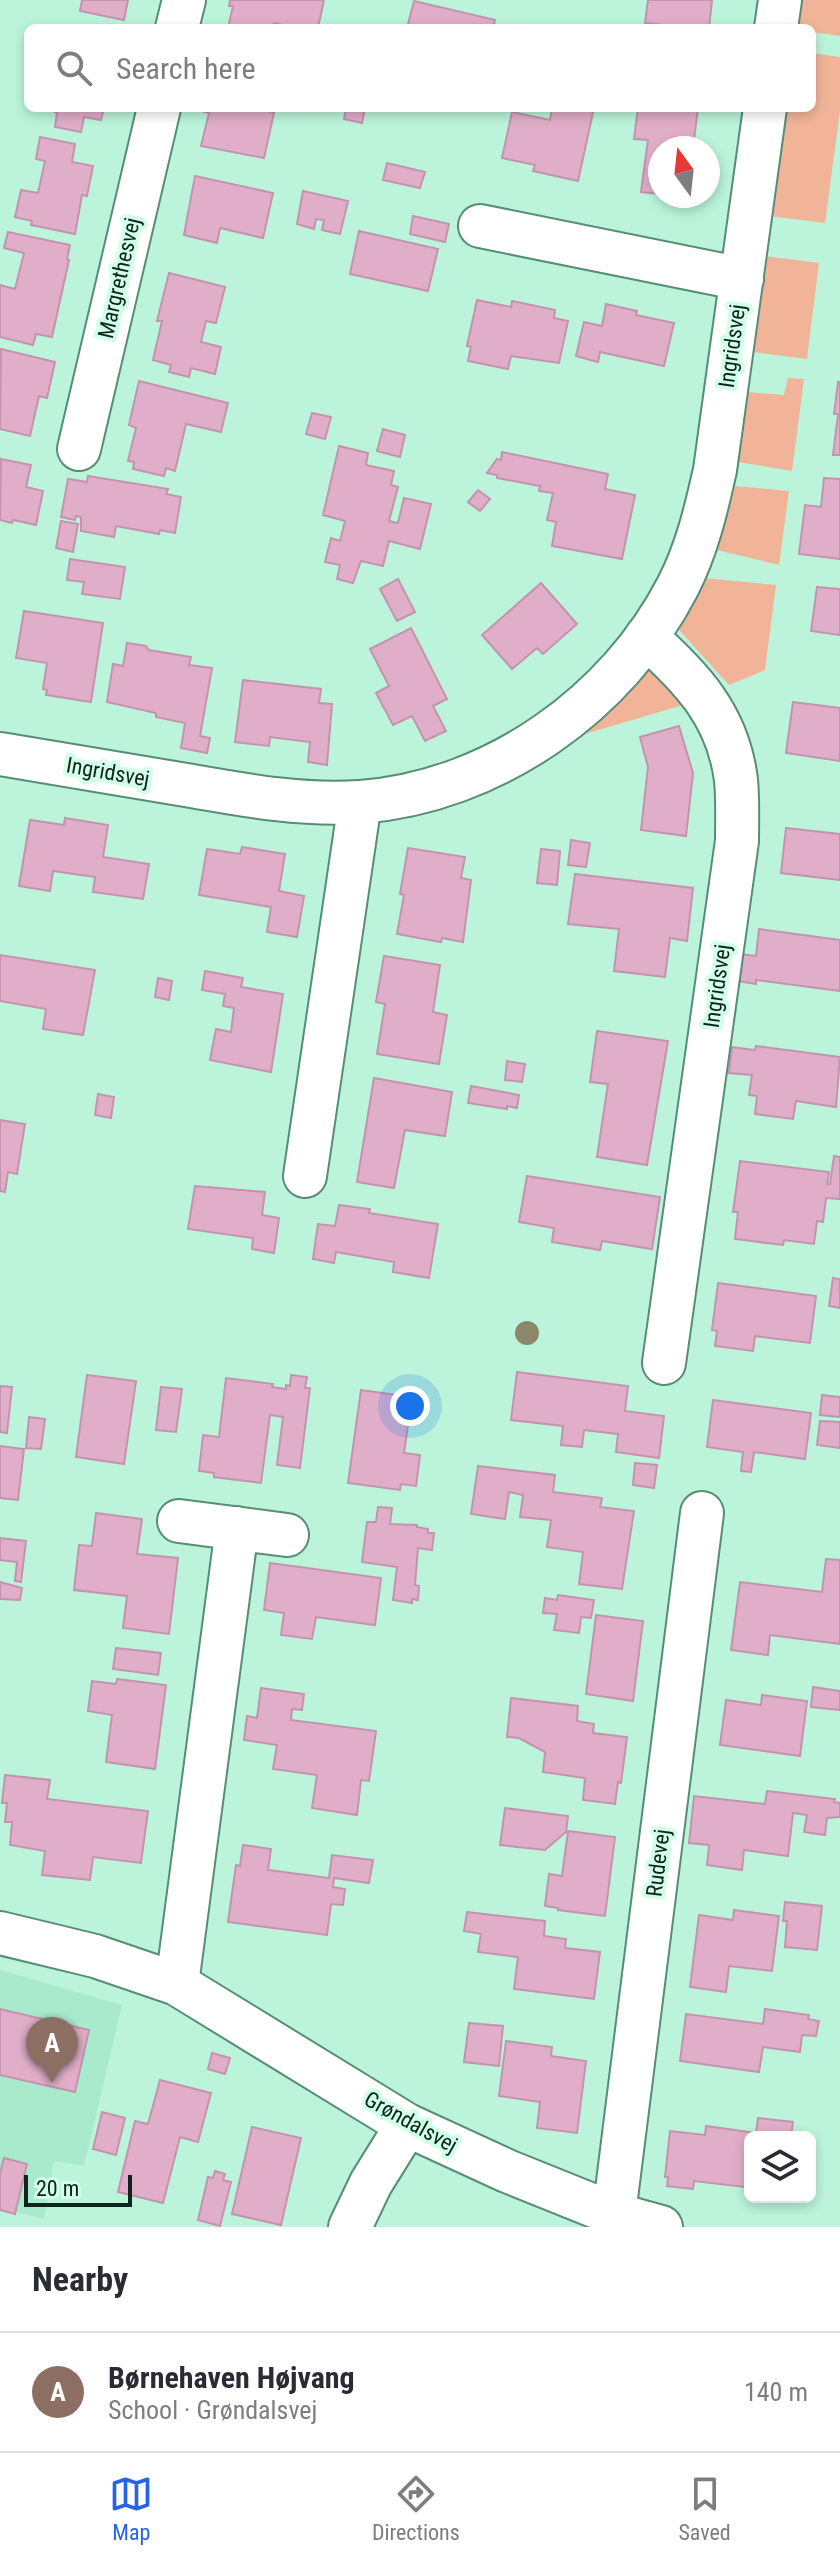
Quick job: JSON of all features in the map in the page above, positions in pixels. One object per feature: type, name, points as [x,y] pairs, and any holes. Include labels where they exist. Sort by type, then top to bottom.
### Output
[{"type":"street","points":[[178,24],[184,0]]},
{"type":"street","points":[[777,24],[780,0]]},
{"type":"street","name":"Margrethesvej","points":[[79,449],[158,112]]},
{"type":"street","name":"Ingridsvej","points":[[0,754],[273,800],[360,802],[410,794],[459,780],[505,760],[559,726],[606,686],[646,637],[678,586],[701,529],[715,470],[764,112]]},
{"type":"street","name":"Ingridsvej","points":[[480,226],[742,279]]},
{"type":"street","name":"Ingridsvej","points":[[646,637],[684,670],[707,699],[727,739],[736,780],[737,841],[664,1363]]},
{"type":"street","points":[[305,1176],[360,802]]},
{"type":"street","name":"Rudevej","points":[[614,2214],[702,1513]]},
{"type":"street","points":[[179,1521],[287,1535]]},
{"type":"street","points":[[177,1984],[237,1528]]},
{"type":"street","name":"Grøndalsvej","points":[[0,1933],[95,1956],[177,1984],[407,2125],[507,2171],[614,2214],[661,2227]]},
{"type":"street","points":[[350,2227],[371,2183],[407,2125]]},
{"type":"shaded area","points":[[797,0],[840,0],[840,36],[816,33],[816,24],[794,24]]},
{"type":"shaded area","points":[[816,54],[840,57],[840,111],[825,223],[769,216],[782,112],[816,112]]},
{"type":"shaded area","points":[[764,256],[819,263],[807,359],[752,352]]},
{"type":"shaded area","points":[[788,378],[804,379],[792,471],[738,462],[747,392],[784,395]]},
{"type":"shaded area","points":[[735,486],[789,491],[779,565],[717,550]]},
{"type":"shaded area","points":[[703,578],[776,585],[765,670],[729,685],[680,631],[679,620]]},
{"type":"shaded area","points":[[657,669],[697,701],[571,738],[641,674]]},
{"type":"shaded area","points":[[0,1970],[122,2005],[84,2166],[54,2161],[44,2219],[0,2208]]},
{"type":"building","points":[[82,0],[128,0],[124,20],[80,11]]},
{"type":"building","points":[[230,0],[324,0],[319,24],[229,24],[233,6],[229,6]]},
{"type":"building","points":[[648,0],[712,0],[709,24],[645,23]]},
{"type":"building","points":[[414,1],[495,20],[494,24],[408,24]]},
{"type":"building","points":[[57,112],[103,112],[101,120],[84,117],[81,132],[55,127]]},
{"type":"building","points":[[205,112],[274,113],[264,158],[201,146],[209,113]]},
{"type":"building","points":[[345,112],[364,112],[362,123],[344,119]]},
{"type":"building","points":[[512,112],[550,120],[551,112],[593,112],[578,181],[533,171],[535,165],[502,158]]},
{"type":"building","points":[[637,112],[698,112],[694,136],[648,136],[648,140],[634,139]]},
{"type":"building","points":[[40,137],[75,144],[72,162],[93,166],[87,196],[82,195],[75,234],[31,225],[32,221],[15,217],[21,190],[38,193],[45,161],[36,159]]},
{"type":"building","points":[[648,140],[648,193],[641,192]]},
{"type":"building","points":[[387,163],[425,172],[420,188],[383,180]]},
{"type":"building","points":[[195,176],[273,193],[263,238],[220,228],[217,243],[184,235]]},
{"type":"building","points":[[303,191],[348,201],[340,234],[322,230],[324,220],[316,219],[314,229],[297,224]]},
{"type":"building","points":[[413,216],[449,224],[445,242],[410,234]]},
{"type":"building","points":[[359,231],[438,249],[428,291],[350,274]]},
{"type":"building","points":[[8,232],[70,245],[52,337],[36,334],[33,345],[0,337],[0,285],[15,289],[24,253],[4,248]]},
{"type":"building","points":[[169,273],[225,287],[216,323],[206,321],[201,342],[221,347],[215,374],[191,368],[189,377],[169,372],[171,365],[153,360],[162,321],[157,321]]},
{"type":"building","points":[[477,300],[511,307],[512,301],[555,310],[554,318],[568,321],[559,363],[511,356],[508,369],[468,361],[471,347],[467,346]]},
{"type":"building","points":[[606,304],[637,311],[636,315],[674,323],[664,366],[600,352],[598,362],[576,356],[584,322],[602,326]]},
{"type":"building","points":[[1,349],[55,362],[47,398],[39,396],[30,436],[0,429]]},
{"type":"building","points":[[139,381],[228,403],[221,432],[186,424],[175,471],[166,468],[164,476],[133,469],[134,462],[128,461],[136,428],[129,425]]},
{"type":"building","points":[[838,382],[840,455],[833,455],[838,414],[834,414]]},
{"type":"building","points":[[312,413],[331,417],[325,439],[306,434]]},
{"type":"building","points":[[383,429],[405,435],[400,457],[377,451]]},
{"type":"building","points":[[339,446],[368,453],[366,465],[394,471],[391,485],[398,487],[389,521],[398,523],[404,498],[431,504],[420,549],[389,541],[383,566],[361,561],[353,583],[337,579],[340,565],[325,562],[331,538],[340,541],[345,521],[323,515]]},
{"type":"building","points":[[502,452],[608,474],[605,489],[635,495],[622,559],[552,546],[556,522],[547,520],[553,493],[539,491],[540,486],[497,478],[497,475],[487,473],[497,459],[501,460]]},
{"type":"building","points":[[1,459],[31,465],[26,487],[43,491],[36,525],[0,520]]},
{"type":"building","points":[[88,476],[168,489],[166,494],[181,497],[175,533],[160,530],[159,534],[116,526],[114,537],[81,531],[81,517],[76,516],[75,520],[61,517],[68,479],[87,482]]},
{"type":"building","points":[[824,478],[840,479],[840,559],[799,554],[805,505],[821,507]]},
{"type":"building","points":[[478,490],[490,499],[480,511],[468,502]]},
{"type":"building","points":[[61,521],[78,524],[73,552],[56,548]]},
{"type":"building","points":[[70,559],[125,567],[120,599],[82,594],[84,582],[67,580]]},
{"type":"building","points":[[398,579],[415,612],[397,621],[380,589]]},
{"type":"building","points":[[541,583],[577,624],[543,654],[537,648],[512,669],[482,635]]},
{"type":"building","points":[[817,587],[840,589],[840,635],[811,631]]},
{"type":"building","points":[[24,611],[103,623],[91,702],[46,695],[47,690],[43,689],[47,663],[16,658]]},
{"type":"building","points":[[411,628],[447,699],[433,706],[446,731],[425,741],[412,716],[393,725],[376,693],[389,686],[370,649]]},
{"type":"building","points":[[127,643],[191,657],[189,665],[212,668],[200,736],[210,738],[207,753],[181,748],[185,723],[107,702],[113,664],[123,666]]},
{"type":"building","points":[[243,680],[321,689],[319,703],[332,704],[327,765],[308,762],[310,742],[270,737],[269,746],[235,742]]},
{"type":"building","points":[[793,702],[840,708],[840,761],[786,753]]},
{"type":"building","points":[[679,726],[693,773],[686,836],[641,830],[648,767],[640,737]]},
{"type":"building","points":[[65,818],[108,825],[103,857],[149,864],[143,899],[93,892],[95,877],[53,871],[50,891],[19,886],[30,820],[64,825]]},
{"type":"building","points":[[786,828],[840,834],[840,880],[781,873]]},
{"type":"building","points":[[571,840],[590,843],[586,867],[568,865]]},
{"type":"building","points":[[242,847],[285,854],[279,891],[304,896],[297,937],[267,932],[271,907],[199,895],[207,849],[240,854]]},
{"type":"building","points":[[408,848],[465,857],[461,878],[471,880],[463,942],[442,938],[441,942],[397,934]]},
{"type":"building","points":[[541,849],[560,851],[557,885],[537,883]]},
{"type":"building","points":[[575,874],[693,888],[687,941],[670,938],[665,977],[614,971],[619,929],[568,924]]},
{"type":"building","points":[[759,929],[840,940],[840,991],[756,980],[756,984],[737,981],[741,954],[756,956]]},
{"type":"building","points":[[0,955],[95,970],[83,1035],[43,1029],[46,1009],[0,1001]]},
{"type":"building","points":[[384,956],[440,965],[433,1012],[447,1015],[439,1064],[377,1054],[385,1004],[376,1002]]},
{"type":"building","points":[[205,971],[243,978],[241,987],[283,994],[271,1072],[210,1060],[216,1029],[231,1032],[234,1008],[223,1006],[225,994],[202,990]]},
{"type":"building","points":[[158,978],[172,981],[169,1000],[155,997]]},
{"type":"building","points":[[597,1031],[668,1041],[647,1165],[597,1157],[608,1084],[590,1082]]},
{"type":"building","points":[[756,1046],[840,1057],[836,1107],[796,1101],[793,1119],[755,1114],[757,1096],[749,1095],[752,1075],[729,1073],[732,1047],[755,1050]]},
{"type":"building","points":[[507,1061],[525,1064],[522,1082],[505,1080]]},
{"type":"building","points":[[374,1078],[452,1092],[445,1136],[405,1130],[394,1188],[357,1182]]},
{"type":"building","points":[[471,1086],[519,1095],[517,1108],[468,1103]]},
{"type":"building","points":[[98,1094],[114,1097],[111,1118],[95,1115]]},
{"type":"building","points":[[0,1120],[25,1124],[17,1174],[8,1172],[5,1192],[0,1191]]},
{"type":"building","points":[[834,1156],[840,1157],[840,1199],[826,1198],[823,1222],[817,1221],[814,1244],[784,1240],[783,1245],[735,1239],[738,1212],[733,1212],[740,1161],[829,1172],[827,1184],[830,1184]]},
{"type":"building","points":[[527,1176],[660,1197],[652,1249],[602,1241],[600,1250],[552,1242],[554,1228],[519,1222]]},
{"type":"building","points":[[195,1186],[265,1192],[262,1215],[279,1218],[274,1253],[252,1249],[253,1238],[188,1229]]},
{"type":"building","points":[[339,1205],[438,1224],[429,1278],[393,1272],[394,1262],[336,1252],[334,1263],[313,1259],[318,1224],[335,1226]]},
{"type":"building","points":[[833,1278],[840,1279],[840,1308],[829,1306]]},
{"type":"building","points":[[718,1283],[816,1296],[810,1343],[755,1336],[753,1351],[715,1346],[717,1331],[712,1330]]},
{"type":"building","points":[[517,1372],[628,1386],[625,1411],[664,1416],[659,1458],[616,1452],[618,1434],[584,1430],[582,1447],[561,1445],[563,1426],[511,1420]]},
{"type":"building","points":[[87,1375],[136,1381],[124,1464],[76,1457]]},
{"type":"building","points":[[291,1375],[307,1377],[305,1388],[310,1388],[300,1468],[277,1465],[283,1417],[270,1415],[261,1483],[214,1477],[214,1473],[199,1471],[203,1435],[219,1437],[226,1378],[273,1384],[272,1387],[286,1389],[286,1385],[290,1386]]},
{"type":"building","points":[[0,1386],[12,1387],[7,1433],[0,1432]]},
{"type":"building","points":[[161,1387],[182,1389],[176,1432],[156,1430]]},
{"type":"building","points":[[361,1390],[412,1397],[404,1453],[420,1455],[416,1486],[401,1484],[400,1490],[348,1483]]},
{"type":"building","points":[[822,1395],[840,1397],[840,1417],[820,1415]]},
{"type":"building","points":[[713,1400],[811,1413],[805,1459],[754,1452],[751,1472],[741,1471],[743,1452],[707,1447]]},
{"type":"building","points":[[29,1417],[45,1419],[41,1449],[26,1448]]},
{"type":"building","points":[[820,1421],[840,1422],[840,1448],[817,1445]]},
{"type":"building","points":[[0,1446],[24,1449],[18,1500],[0,1498]]},
{"type":"building","points":[[635,1463],[657,1465],[654,1488],[633,1485]]},
{"type":"building","points":[[478,1466],[555,1475],[553,1492],[602,1498],[600,1507],[634,1511],[622,1589],[579,1584],[583,1552],[547,1547],[551,1520],[520,1517],[523,1495],[509,1492],[505,1519],[471,1514]]},
{"type":"building","points":[[378,1507],[392,1508],[390,1524],[417,1525],[428,1529],[428,1533],[434,1533],[432,1550],[418,1548],[415,1585],[419,1586],[418,1600],[412,1599],[412,1603],[393,1600],[397,1567],[362,1562],[367,1522],[376,1522]]},
{"type":"building","points":[[96,1513],[142,1519],[137,1554],[178,1558],[169,1634],[123,1628],[127,1596],[74,1590],[79,1545],[92,1546]]},
{"type":"building","points":[[0,1538],[26,1541],[21,1582],[15,1581],[17,1562],[0,1560]]},
{"type":"building","points":[[826,1559],[840,1560],[840,1644],[770,1635],[768,1655],[731,1650],[740,1582],[822,1592]]},
{"type":"building","points":[[270,1563],[381,1578],[375,1625],[316,1617],[312,1639],[281,1635],[284,1613],[264,1610]]},
{"type":"building","points":[[0,1582],[22,1588],[20,1600],[0,1599]]},
{"type":"building","points":[[558,1595],[594,1600],[591,1618],[581,1617],[579,1633],[554,1630],[557,1614],[543,1613],[545,1598],[557,1600]]},
{"type":"building","points":[[596,1615],[643,1621],[633,1701],[586,1694]]},
{"type":"building","points":[[116,1648],[161,1653],[158,1675],[113,1669]]},
{"type":"building","points":[[117,1679],[166,1685],[155,1769],[106,1762],[112,1715],[88,1711],[92,1681],[116,1684]]},
{"type":"building","points":[[813,1687],[840,1691],[840,1710],[811,1707]]},
{"type":"building","points":[[261,1688],[304,1694],[302,1710],[292,1709],[291,1720],[376,1731],[369,1781],[361,1780],[357,1815],[312,1808],[317,1775],[273,1769],[277,1745],[244,1740],[247,1716],[257,1718]]},
{"type":"building","points":[[762,1695],[807,1701],[800,1756],[720,1745],[726,1700],[761,1705]]},
{"type":"building","points":[[511,1698],[578,1706],[577,1721],[594,1724],[593,1733],[627,1737],[615,1804],[583,1800],[585,1778],[543,1772],[545,1752],[519,1738],[507,1737]]},
{"type":"building","points":[[5,1775],[50,1780],[47,1799],[148,1811],[141,1863],[93,1857],[90,1880],[42,1875],[45,1851],[10,1845],[12,1822],[5,1822],[7,1803],[2,1803]]},
{"type":"building","points":[[767,1791],[835,1799],[834,1802],[840,1803],[840,1817],[827,1818],[825,1835],[804,1832],[807,1815],[793,1813],[788,1856],[744,1850],[742,1870],[707,1865],[709,1845],[689,1843],[694,1796],[765,1804]]},
{"type":"building","points":[[505,1808],[568,1816],[566,1832],[545,1850],[500,1845]]},
{"type":"building","points":[[568,1831],[615,1837],[605,1916],[545,1906],[549,1874],[562,1876]]},
{"type":"building","points":[[243,1845],[271,1849],[268,1870],[329,1878],[332,1855],[373,1860],[369,1883],[334,1878],[333,1887],[345,1889],[343,1905],[331,1904],[327,1935],[228,1922],[236,1865],[240,1866]]},
{"type":"building","points":[[785,1902],[822,1906],[817,1950],[785,1947]]},
{"type":"building","points":[[734,1910],[779,1916],[772,1971],[729,1966],[726,1992],[690,1987],[699,1915],[733,1920]]},
{"type":"building","points":[[467,1912],[545,1921],[544,1936],[566,1939],[565,1948],[600,1952],[594,1999],[514,1989],[518,1957],[478,1952],[481,1934],[464,1931]]},
{"type":"building","points":[[0,2009],[89,2030],[75,2092],[0,2075]]},
{"type":"building","points":[[765,2009],[809,2015],[808,2019],[819,2021],[816,2036],[802,2035],[800,2052],[763,2047],[759,2072],[680,2061],[686,2014],[763,2024]]},
{"type":"building","points":[[469,2023],[503,2026],[499,2066],[464,2062]]},
{"type":"building","points":[[506,2041],[552,2047],[551,2056],[586,2061],[577,2133],[537,2128],[540,2102],[499,2096]]},
{"type":"building","points":[[212,2053],[230,2058],[225,2074],[208,2069]]},
{"type":"building","points":[[160,2080],[211,2093],[198,2142],[180,2137],[163,2203],[118,2192],[135,2121],[148,2124]]},
{"type":"building","points":[[102,2112],[125,2118],[116,2155],[93,2149]]},
{"type":"building","points":[[758,2118],[793,2122],[792,2131],[756,2131]]},
{"type":"building","points":[[706,2126],[744,2131],[744,2187],[694,2181],[693,2189],[667,2186],[668,2177],[665,2177],[670,2131],[705,2135]]},
{"type":"building","points":[[252,2127],[301,2138],[281,2225],[232,2214]]},
{"type":"building","points":[[4,2158],[27,2164],[15,2214],[0,2210],[0,2173]]},
{"type":"building","points":[[215,2171],[225,2174],[223,2180],[231,2182],[220,2226],[198,2220],[208,2177],[213,2178]]},
{"type":"place","name":"Børnehaven Højvang","points":[[52,2083]]}]
